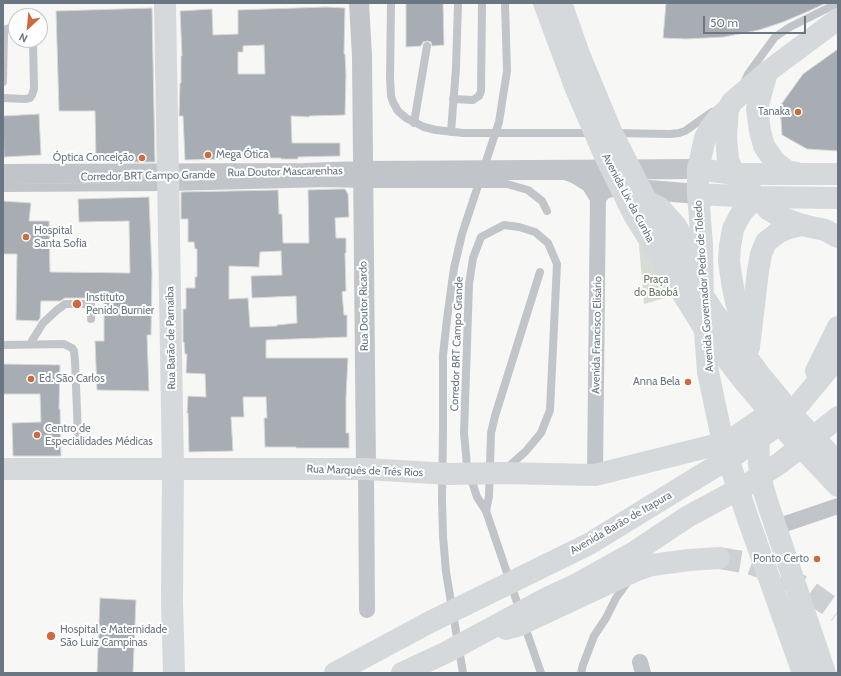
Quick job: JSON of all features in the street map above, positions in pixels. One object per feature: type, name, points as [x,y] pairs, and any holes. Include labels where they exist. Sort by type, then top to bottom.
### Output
[{"type":"main road","name":"Rua Barão de Parnaíba","points":[[165,3],[173,469],[172,601],[174,673]]},
{"type":"main road","name":"Avenida Lix da Cunha","points":[[544,3],[576,89],[604,154],[638,221],[709,336],[784,429],[838,486]]},
{"type":"main road","name":"Avenida Lix da Cunha","points":[[560,3],[579,54],[611,131],[674,251],[713,311],[760,375],[798,421],[838,463]]},
{"type":"main road","name":"Avenida Governador Pedro de Toledo","points":[[803,673],[747,516],[724,446],[708,372],[703,305],[702,245],[698,194],[698,169],[705,138],[710,128],[732,103],[767,72],[838,19]]},
{"type":"main road","points":[[767,72],[757,109],[764,146],[775,162],[787,171],[798,173]]},
{"type":"main road","points":[[732,103],[726,136],[728,160],[734,174],[774,214],[802,225],[825,230],[838,237]]},
{"type":"main road","points":[[698,169],[734,174],[838,174]]},
{"type":"main road","points":[[623,188],[660,208],[676,226],[685,243],[703,305]]},
{"type":"main road","points":[[698,194],[756,197],[838,198]]},
{"type":"main road","points":[[756,197],[743,211],[734,229],[730,246],[729,261],[732,282],[749,347],[758,425],[759,465],[762,484],[825,673]]},
{"type":"main road","points":[[749,347],[758,271],[761,254],[766,242],[779,232],[788,228],[802,225]]},
{"type":"main road","points":[[786,420],[818,368],[838,327]]},
{"type":"main road","name":"Avenida Barão de Itapura","points":[[335,673],[430,622],[589,544],[739,452],[786,420],[838,358]]},
{"type":"main road","points":[[402,673],[444,653],[575,585],[636,551],[687,517],[748,484],[780,463],[838,417]]},
{"type":"main road","name":"Rua Marquês de Três Rios","points":[[3,469],[366,469],[450,474],[501,473],[595,475],[724,446],[738,435],[758,425]]},
{"type":"main road","points":[[484,632],[503,631],[517,626],[642,565],[719,558]]},
{"type":"street","name":"Rua Doutor Ricardo","points":[[359,3],[362,56],[367,610]]},
{"type":"street","name":"Rua Doutor Mascarenhas","points":[[3,174],[168,180],[297,173],[363,178],[566,170],[698,169]]},
{"type":"street","points":[[566,170],[576,174],[592,185],[598,195],[612,187],[698,194]]},
{"type":"street","name":"Avenida Francisco Elisário","points":[[595,475],[598,195]]},
{"type":"street","points":[[776,526],[838,506]]},
{"type":"lane","points":[[391,3],[391,96],[398,111],[414,123],[436,130],[470,133],[670,134],[685,131],[715,110],[732,103],[748,74],[775,37],[790,27],[838,3]]},
{"type":"lane","points":[[451,132],[457,46],[458,3]]},
{"type":"lane","points":[[453,99],[473,100],[479,96],[481,91],[482,3]]},
{"type":"lane","points":[[462,673],[446,572],[443,536],[443,355],[446,318],[455,261],[462,234],[497,128],[507,71],[505,3]]},
{"type":"lane","points":[[3,82],[4,33],[6,29],[8,29]]},
{"type":"lane","points":[[414,123],[427,46]]},
{"type":"lane","points":[[3,98],[25,100],[32,96],[34,89],[33,48]]},
{"type":"lane","points":[[363,178],[507,184],[528,190],[542,201],[547,211]]},
{"type":"lane","name":"Corredor BRT Campo Grande","points":[[3,188],[168,180]]},
{"type":"lane","name":"Corredor BRT Campo Grande","points":[[501,473],[526,451],[541,433],[550,410],[558,264],[548,243],[535,232],[520,227],[504,225],[481,237],[473,258],[469,284],[464,433],[467,466],[477,497],[486,511],[541,673]]},
{"type":"lane","name":"Corredor BRT Campo Grande","points":[[486,511],[491,433],[540,272]]},
{"type":"lane","points":[[30,344],[43,323],[66,304],[91,304],[91,319]]},
{"type":"lane","points":[[3,345],[64,344],[69,346],[74,351],[78,436]]},
{"type":"lane","points":[[663,543],[687,517]]},
{"type":"lane","points":[[581,673],[594,636],[606,618],[616,598],[642,565]]},
{"type":"green space","name":"Praça do Baobá","points":[[648,243],[676,295],[644,304],[639,245]]},
{"type":"building","points":[[406,3],[443,3],[444,45],[432,46],[431,42],[428,41],[423,42],[421,46],[406,47]]},
{"type":"building","points":[[666,3],[826,3],[783,22],[759,30],[724,37],[686,39],[663,38]]},
{"type":"building","points":[[326,7],[345,8],[345,115],[309,117],[291,116],[292,143],[340,143],[340,156],[298,157],[298,159],[263,158],[185,160],[183,116],[179,116],[182,56],[180,11],[212,9],[213,35],[238,34],[238,10]],"holes":[[[264,45],[265,74],[238,74],[238,52],[243,52],[243,46]]]},
{"type":"building","points":[[152,8],[155,162],[96,162],[95,111],[59,111],[56,11]]},
{"type":"building","points":[[838,49],[838,151],[807,149],[782,135],[780,106],[803,74]]},
{"type":"building","points":[[39,114],[41,155],[4,157],[3,116]]},
{"type":"building","points":[[345,189],[348,194],[349,217],[335,218],[336,238],[346,238],[346,291],[342,292],[344,315],[347,315],[347,337],[266,340],[266,358],[348,358],[346,433],[349,433],[349,448],[265,447],[264,418],[267,418],[266,397],[243,397],[244,417],[231,417],[233,451],[189,452],[187,413],[188,396],[206,397],[205,374],[186,373],[187,354],[185,354],[183,342],[183,309],[186,309],[186,288],[195,288],[195,277],[197,277],[197,249],[195,249],[194,242],[188,242],[188,219],[181,219],[181,192],[278,190],[279,214],[282,214],[283,243],[309,243],[308,190]],"holes":[[[281,251],[282,275],[251,276],[252,298],[296,296],[297,323],[277,326],[250,327],[248,298],[229,299],[229,266],[259,267],[260,252]]]},
{"type":"building","points":[[149,197],[152,273],[151,335],[147,335],[149,391],[97,390],[95,341],[104,341],[104,302],[96,302],[91,298],[65,298],[60,301],[41,301],[40,318],[38,321],[16,320],[17,254],[3,254],[3,201],[31,203],[29,221],[49,221],[50,272],[130,273],[129,221],[79,222],[78,199]]},
{"type":"building","points":[[3,364],[60,365],[59,409],[61,456],[13,456],[12,423],[41,422],[40,394],[3,394]]},
{"type":"building","points":[[100,598],[136,600],[133,673],[97,673]]},
{"type":"tunnel","points":[[719,558],[749,563],[777,573],[803,587],[838,612]]},
{"type":"place","name":"Tanaka","points":[[798,112]]},
{"type":"place","name":"Mega Ótica","points":[[208,155]]},
{"type":"place","name":"Óptica Conceição","points":[[142,158]]},
{"type":"place","name":"Hospital Santa Sofia","points":[[26,237]]},
{"type":"place","name":"Instituto Penido Burnier","points":[[77,304]]},
{"type":"place","name":"Ed. São Carlos","points":[[31,379]]},
{"type":"place","name":"Anna Bela","points":[[688,382]]},
{"type":"place","name":"Centro de Especialidades Médicas","points":[[37,435]]},
{"type":"place","name":"Ponto Certo","points":[[817,559]]},
{"type":"place","name":"Hospital e Maternidade São Luiz Campinas","points":[[51,636]]}]
